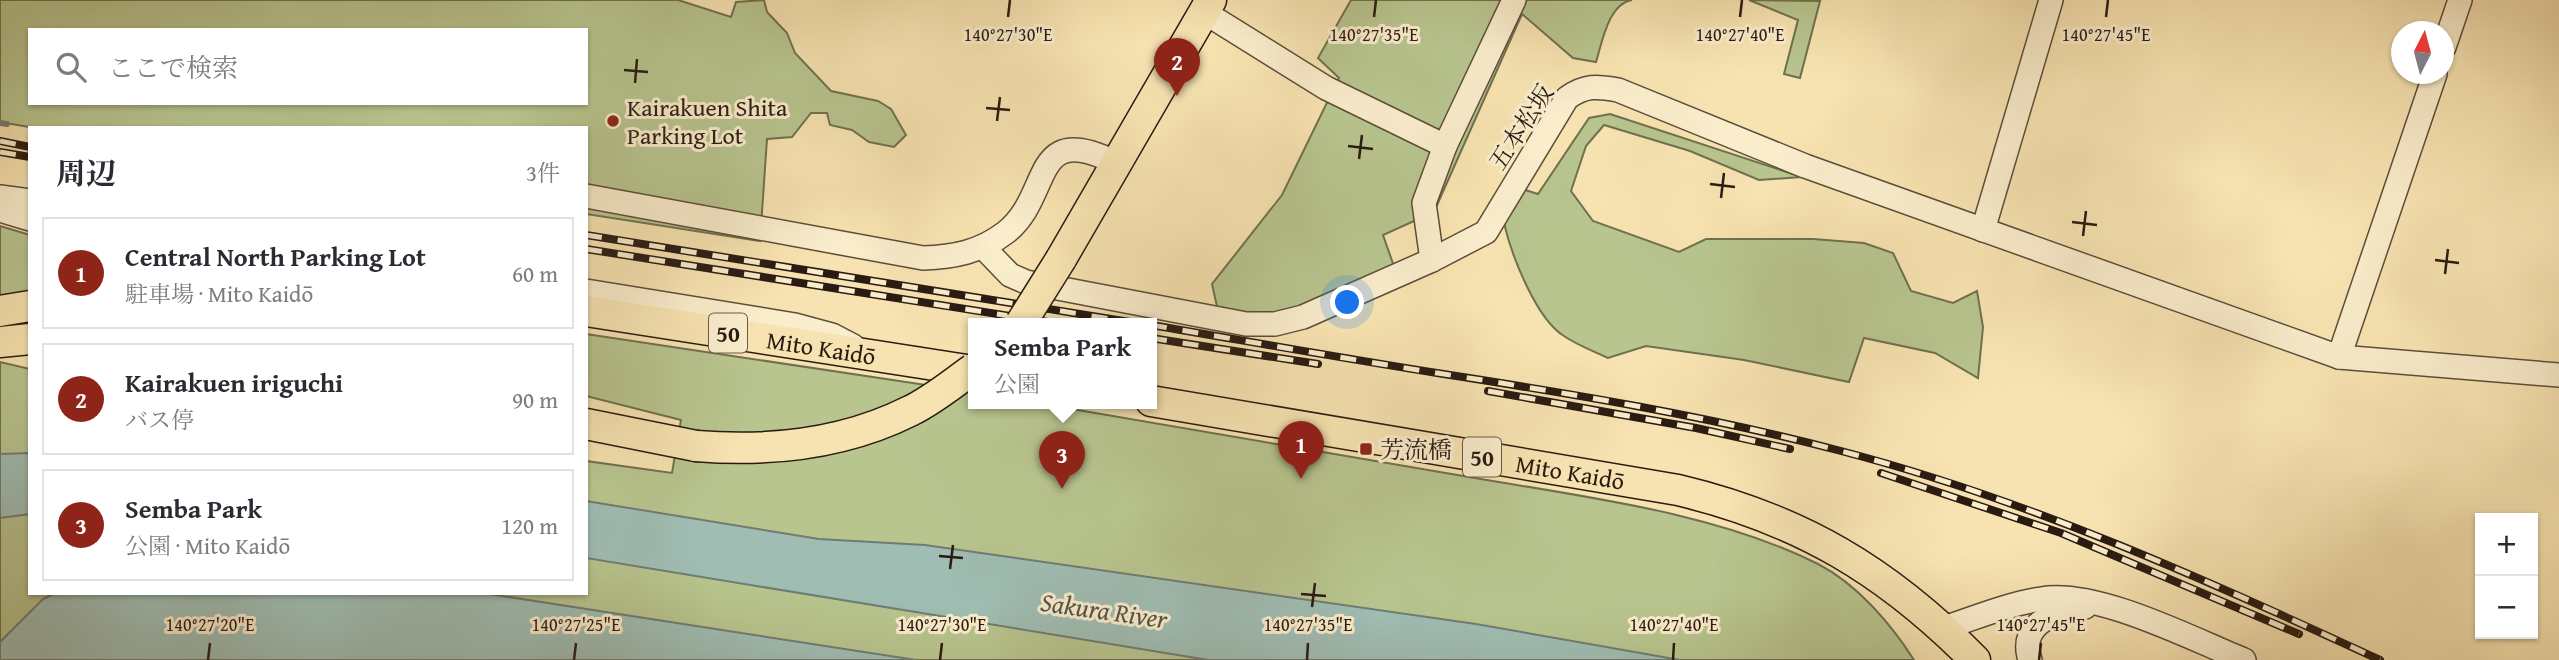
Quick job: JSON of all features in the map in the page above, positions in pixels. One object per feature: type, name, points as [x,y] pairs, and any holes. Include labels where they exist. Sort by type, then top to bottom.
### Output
[{"type":"main road","points":[[1024,318],[1207,6]]},
{"type":"main road","points":[[0,311],[28,306]]},
{"type":"main road","name":"Mito Kaidō","points":[[588,311],[968,369]]},
{"type":"main road","points":[[0,328],[28,324]]},
{"type":"main road","points":[[0,342],[28,339]]},
{"type":"main road","points":[[588,424],[696,446],[793,446],[839,437],[911,410],[968,373]]},
{"type":"main road","name":"50","points":[[1157,402],[1678,490],[1729,503],[1830,544],[1944,628],[2001,660]]},
{"type":"main road","name":"50","points":[[1944,628],[1975,660]]},
{"type":"street","points":[[983,247],[1010,275],[1026,282],[1246,324],[1275,324],[1303,317],[1432,260],[1424,203],[1445,146],[1514,0]]},
{"type":"street","points":[[1983,230],[2051,0]]},
{"type":"street","points":[[2453,21],[2460,0]]},
{"type":"street","points":[[1207,6],[1326,88],[1445,146]]},
{"type":"street","points":[[2339,357],[2432,84]]},
{"type":"street","name":"五本松坂","points":[[1432,260],[1486,232],[1567,98],[1580,89],[1595,86],[1618,90],[1805,166],[2339,357],[2559,375]]},
{"type":"street","points":[[588,196],[923,257],[956,257],[983,247],[1006,233],[1023,215],[1044,170],[1059,152],[1073,148],[1086,150],[1114,162]]},
{"type":"street","points":[[0,197],[28,201]]},
{"type":"street","points":[[0,210],[28,218]]},
{"type":"street","points":[[588,291],[795,326],[832,335],[871,355]]},
{"type":"street","points":[[1944,628],[2042,598],[2076,599],[2109,607],[2244,660]]},
{"type":"street","points":[[2031,660],[2029,635],[2044,618],[2070,609],[2109,607]]},
{"type":"green space","points":[[0,0],[678,0],[731,17],[736,2],[764,0],[767,12],[787,33],[795,53],[831,91],[878,101],[891,109],[906,135],[894,147],[869,142],[852,130],[830,125],[827,113],[811,113],[792,137],[767,139],[760,241],[588,214],[588,126],[28,127],[0,122]]},
{"type":"green space","points":[[1351,0],[1632,0],[1624,3],[1612,16],[1596,62],[1573,58],[1522,14],[1434,212],[1383,235],[1397,275],[1303,317],[1220,320],[1212,284],[1282,195],[1339,78],[1318,58]]},
{"type":"green space","points":[[1749,0],[1820,1],[1800,78],[1784,74],[1798,20]]},
{"type":"green space","points":[[1610,114],[1802,177],[1759,180],[1690,151],[1604,125],[1586,146],[1571,191],[1593,221],[1679,252],[1706,239],[1813,239],[1864,243],[1893,253],[1911,291],[1953,303],[1977,291],[1983,327],[1978,378],[1935,353],[1864,338],[1849,382],[1744,360],[1646,346],[1608,358],[1564,336],[1544,316],[1526,285],[1504,223],[1522,189],[1538,194],[1589,118]]},
{"type":"green space","points":[[0,226],[28,234],[28,306],[0,299]]},
{"type":"green space","points":[[588,334],[968,391],[968,409],[1072,409],[1606,500],[1694,519],[1779,546],[1832,572],[1872,606],[1914,660],[0,660],[0,362],[28,369],[28,595],[588,595],[588,461],[672,473],[681,420],[588,397]]},
{"type":"water","points":[[28,453],[28,514],[0,518],[0,454]]},
{"type":"water","name":"Sakura River","points":[[588,501],[819,539],[925,545],[1476,624],[1680,660],[1208,660],[588,558]]},
{"type":"water","points":[[51,595],[496,595],[916,660],[0,660],[0,642],[43,599]]},
{"type":"waterway","points":[[0,123],[7,124]]},
{"type":"railway","points":[[0,141],[28,147]]},
{"type":"railway","points":[[0,152],[28,157]]},
{"type":"railway","points":[[588,235],[1105,318]]},
{"type":"railway","points":[[588,249],[1022,318]]},
{"type":"railway","points":[[1157,326],[1640,407],[1841,451],[1911,471],[2048,517],[2182,571],[2380,660]]},
{"type":"railway","points":[[1157,339],[1318,364]]},
{"type":"railway","points":[[1488,391],[1696,428],[1790,449]]},
{"type":"railway","points":[[1881,473],[2061,533],[2299,634]]},
{"type":"place","name":"Kairakuen iriguchi","points":[[1177,96]]},
{"type":"place","name":"Kairakuen Shita Parking Lot","points":[[613,121]]},
{"type":"place","name":"芳流橋","points":[[1366,449]]},
{"type":"place","name":"Central North Parking Lot","points":[[1301,479]]},
{"type":"place","name":"Semba Park","points":[[1062,489]]}]
